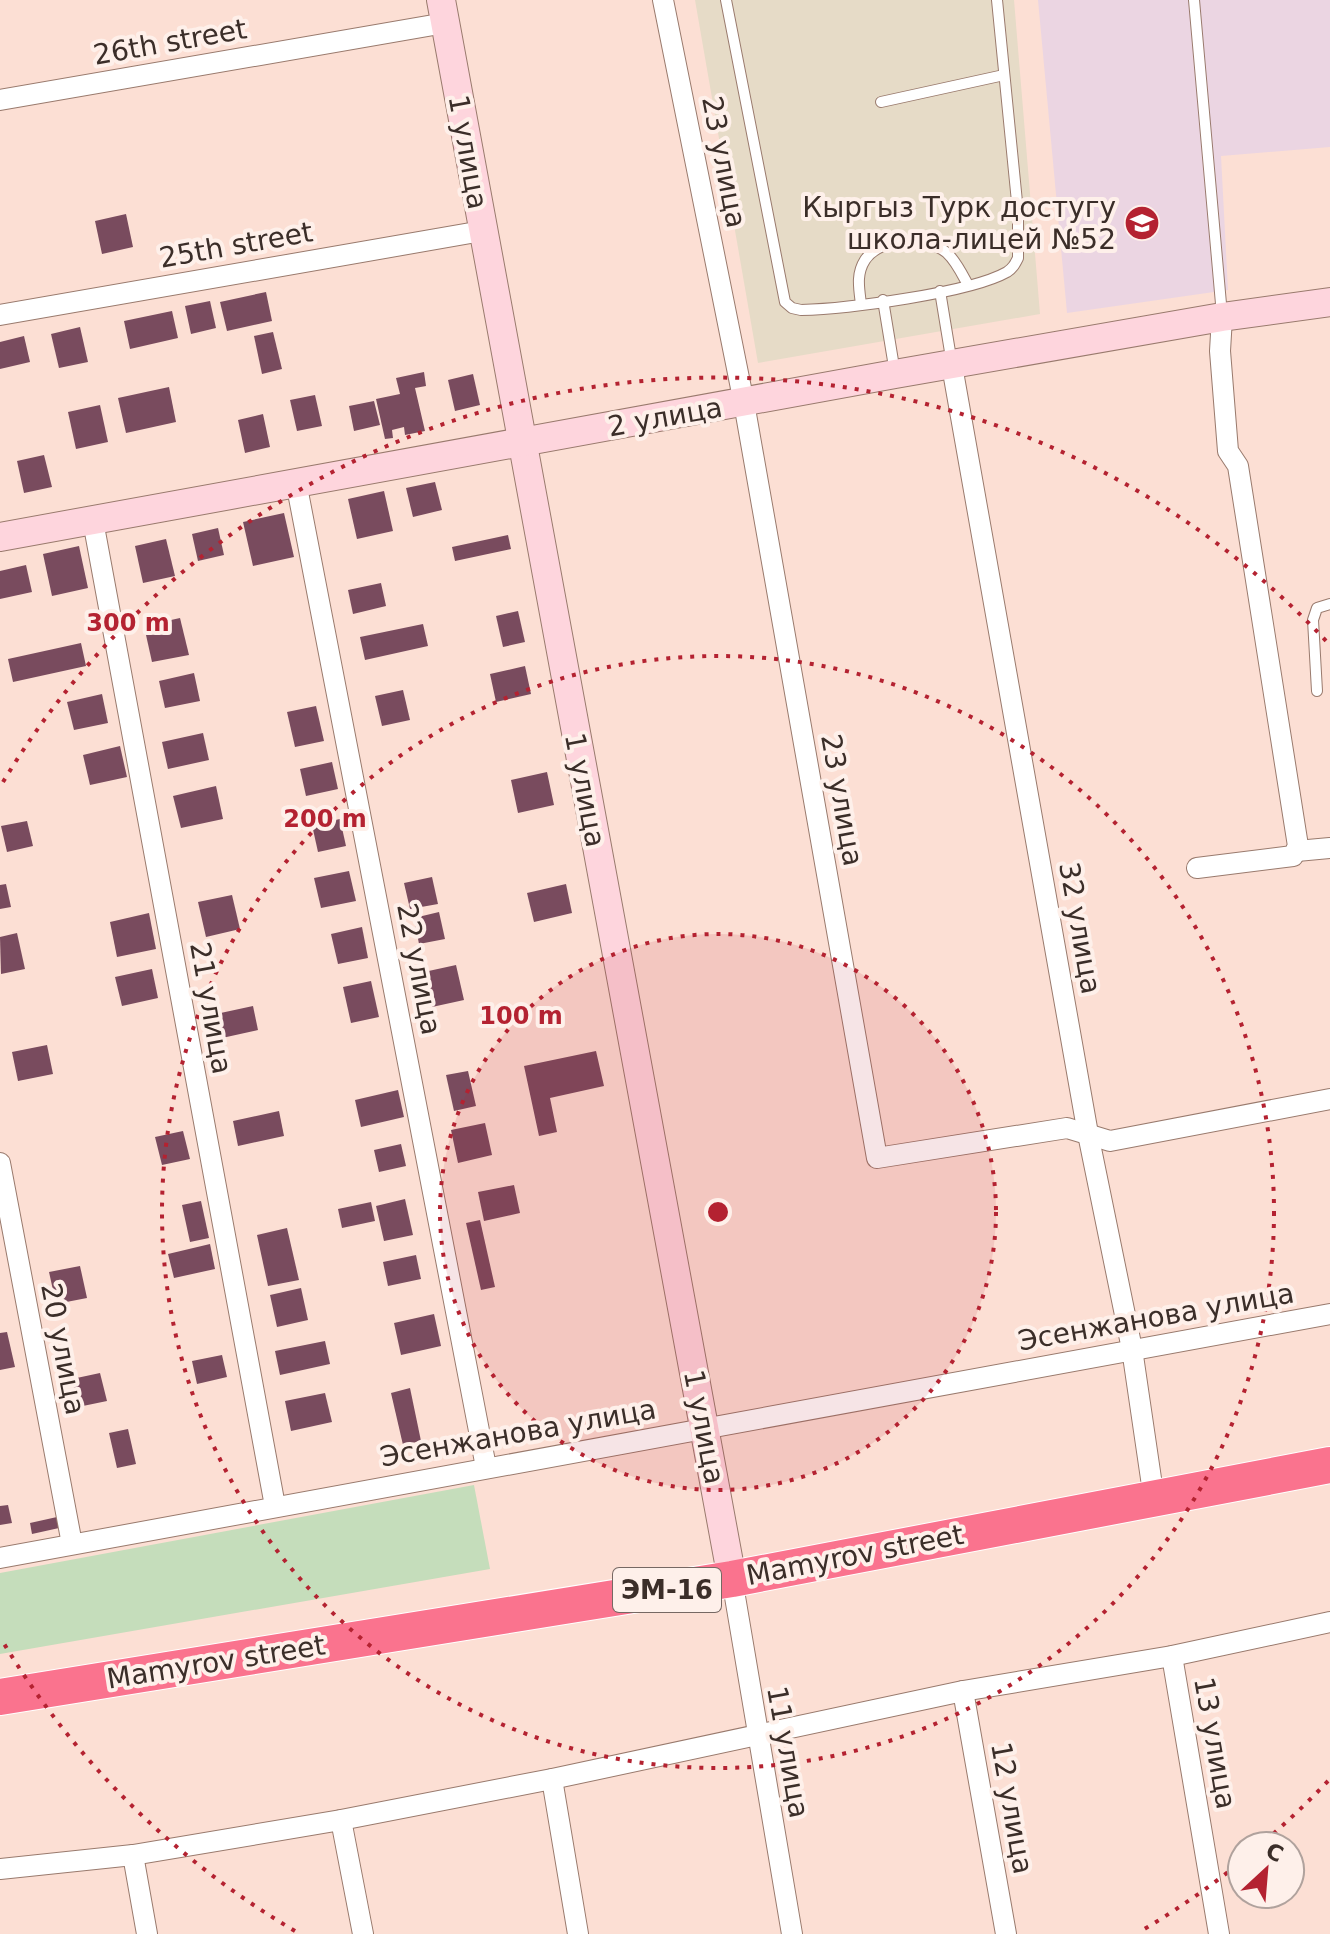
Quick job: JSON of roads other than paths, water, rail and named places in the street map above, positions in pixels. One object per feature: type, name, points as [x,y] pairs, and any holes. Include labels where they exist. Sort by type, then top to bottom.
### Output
[{"type":"highway","name":"Mamyrov street","points":[[0,1697],[732,1579],[1330,1465]]},
{"type":"street","name":"23 улица","points":[[663,0],[744,403],[877,1158],[1067,1128],[1110,1141],[1330,1099]]},
{"type":"street","name":"26th street","points":[[0,100],[443,12]]},
{"type":"street","name":"1 улица","points":[[443,12],[732,1579]]},
{"type":"street","name":"25th street","points":[[0,315],[482,231]]},
{"type":"street","name":"2 улица","points":[[0,537],[895,374],[1222,317],[1330,302]]},
{"type":"street","points":[[1222,317],[1220,351],[1228,451],[1238,466],[1297,851]]},
{"type":"street","name":"32 улица","points":[[952,366],[1088,1134],[1132,1349],[1154,1499]]},
{"type":"street","name":"22 улица","points":[[296,482],[486,1467]]},
{"type":"street","name":"21 улица","points":[[93,521],[275,1506]]},
{"type":"street","points":[[1197,868],[1293,856],[1297,851],[1330,848]]},
{"type":"street","name":"20 улица","points":[[0,1163],[72,1544]]},
{"type":"street","name":"Эсенжанова улица","points":[[0,1558],[1330,1314]]},
{"type":"street","name":"11 улица","points":[[732,1579],[792,1934]]},
{"type":"street","points":[[0,1869],[133,1855],[341,1820],[757,1737],[963,1691],[1172,1656],[1330,1622]]},
{"type":"street","name":"13 улица","points":[[1172,1656],[1219,1934]]},
{"type":"street","name":"12 улица","points":[[963,1691],[1006,1934]]},
{"type":"street","points":[[552,1779],[578,1934]]},
{"type":"street","points":[[341,1820],[363,1934]]},
{"type":"street","points":[[133,1855],[147,1934]]},
{"type":"lane","points":[[726,0],[785,302],[801,310],[861,304],[968,285],[1010,270],[1018,258],[1018,212],[997,0]]},
{"type":"lane","points":[[1194,0],[1222,317]]},
{"type":"lane","points":[[881,102],[1004,75]]},
{"type":"lane","points":[[861,304],[858,276],[865,260],[876,250],[900,243],[924,242],[938,247],[951,258],[968,285]]},
{"type":"lane","points":[[940,291],[952,366]]},
{"type":"lane","points":[[883,300],[895,374]]},
{"type":"lane","points":[[1317,691],[1313,620],[1317,608],[1330,604]]},
{"type":"place","name":"Кыргыз Турк достугу школа-лицей №52","points":[[1142,223]]}]
